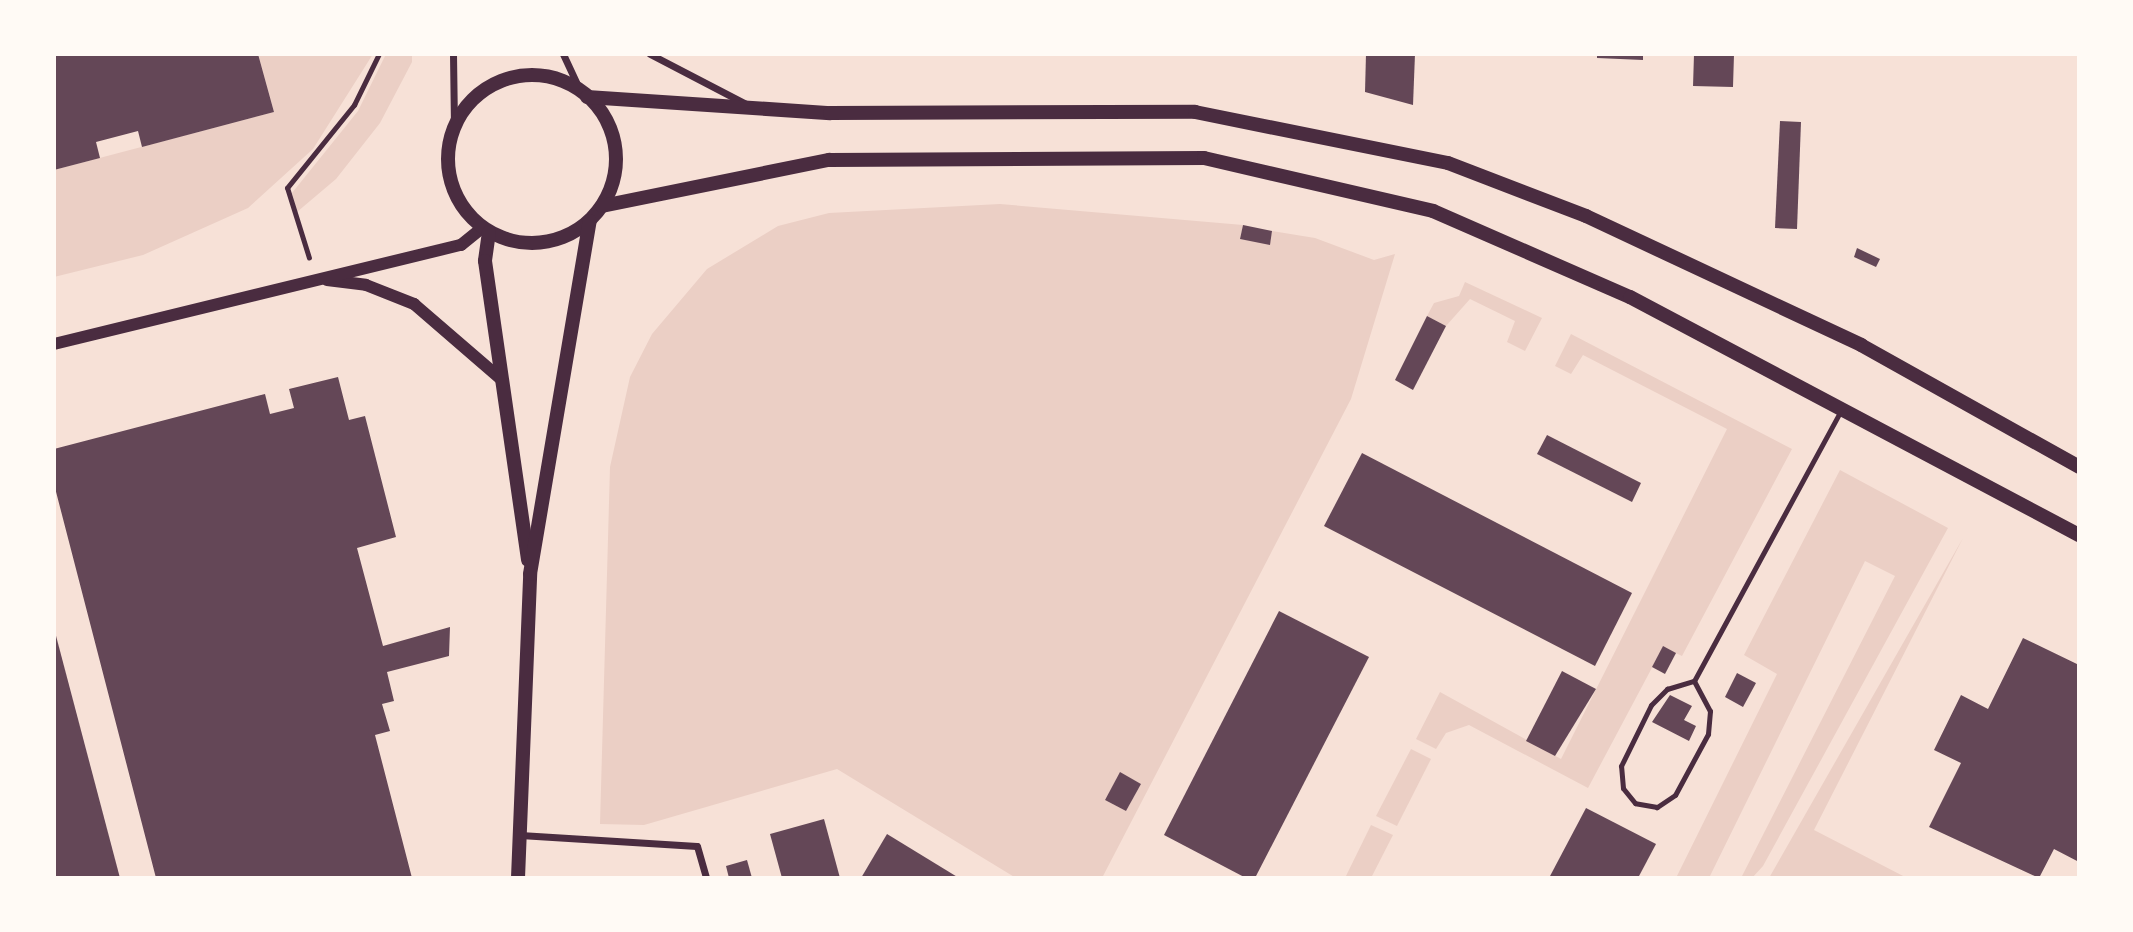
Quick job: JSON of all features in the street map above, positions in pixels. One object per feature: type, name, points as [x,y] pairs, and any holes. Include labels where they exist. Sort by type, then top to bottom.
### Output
[{"type":"main road","points":[[583,93],[613,134],[617,159],[602,206],[590,221],[559,239],[523,243],[485,230],[462,207],[451,182],[454,127],[480,93],[519,76],[540,76],[583,93],[752,107],[1195,112],[1448,163],[1586,216],[1813,322],[2079,467]]},
{"type":"main road","points":[[602,206],[829,160],[1204,158],[1433,211],[1630,297],[2079,535]]},
{"type":"main road","points":[[518,878],[530,574],[590,221]]},
{"type":"main road","points":[[485,230],[485,261],[530,574]]},
{"type":"street","points":[[453,54],[454,127]]},
{"type":"street","points":[[563,54],[583,93]]},
{"type":"street","points":[[650,54],[752,107]]},
{"type":"street","points":[[54,344],[461,245],[485,230]]},
{"type":"street","points":[[316,279],[366,285],[414,304],[501,379]]},
{"type":"street","points":[[520,835],[697,846],[706,878]]},
{"type":"lane","points":[[1694,681],[1710,711],[1708,734],[1675,795],[1657,807],[1635,803],[1623,788],[1620,766],[1651,705],[1667,689],[1694,681],[1841,410]]},
{"type":"path","points":[[316,279],[287,188],[354,105],[379,54]]},
{"type":"shaded area","points":[[258,54],[373,54],[313,149],[248,208],[143,255],[54,277],[54,170],[274,112]]},
{"type":"shaded area","points":[[386,54],[412,54],[412,62],[380,123],[336,179],[297,212],[292,193],[358,111]]},
{"type":"shaded area","points":[[1000,204],[1243,225],[1240,239],[1270,244],[1272,231],[1315,238],[1374,260],[1395,254],[1351,399],[1102,878],[1016,878],[837,769],[644,825],[600,824],[610,467],[630,377],[652,334],[707,269],[778,226],[829,213]],"holes":[[[1120,773],[1141,784],[1126,811],[1105,800]]]},
{"type":"shaded area","points":[[1465,282],[1542,318],[1525,351],[1507,342],[1515,321],[1470,299],[1446,326],[1427,316],[1434,303],[1459,296]]},
{"type":"shaded area","points":[[1571,334],[1792,449],[1682,656],[1663,647],[1588,788],[1469,725],[1446,733],[1436,749],[1416,739],[1440,692],[1561,759],[1727,429],[1583,355],[1571,374],[1555,366]]},
{"type":"shaded area","points":[[1840,470],[1948,528],[1763,866],[1752,878],[1741,878],[1895,576],[1865,561],[1709,878],[1676,878],[1777,674],[1744,655]]},
{"type":"shaded area","points":[[1963,538],[1814,830],[1907,878],[1769,878]]},
{"type":"shaded area","points":[[1411,749],[1431,759],[1397,826],[1376,816]]},
{"type":"shaded area","points":[[1371,825],[1393,835],[1371,878],[1345,878]]},
{"type":"building","points":[[54,54],[258,54],[274,112],[142,147],[138,131],[96,142],[100,158],[54,170]]},
{"type":"building","points":[[1366,54],[1415,54],[1413,105],[1365,92]]},
{"type":"building","points":[[1597,54],[1643,54],[1643,60],[1597,58]]},
{"type":"building","points":[[1694,54],[1734,54],[1733,87],[1693,86]]},
{"type":"building","points":[[1780,121],[1801,122],[1797,229],[1775,228]]},
{"type":"building","points":[[1243,225],[1272,231],[1270,245],[1240,239]]},
{"type":"building","points":[[1857,248],[1880,259],[1876,267],[1854,257]]},
{"type":"building","points":[[1427,316],[1446,326],[1413,390],[1395,380]]},
{"type":"building","points":[[338,377],[349,420],[365,416],[396,537],[357,548],[383,646],[450,627],[449,656],[387,672],[394,701],[382,704],[390,731],[375,735],[412,878],[156,878],[54,484],[54,449],[265,394],[270,414],[294,408],[289,389]]},
{"type":"building","points":[[1547,435],[1641,483],[1632,502],[1537,454]]},
{"type":"building","points":[[1362,453],[1632,593],[1595,666],[1324,526]]},
{"type":"building","points":[[1279,611],[1369,657],[1255,878],[1246,878],[1164,835]]},
{"type":"building","points":[[55,632],[120,878],[54,878]]},
{"type":"building","points":[[2023,638],[2079,665],[2079,862],[2054,849],[2039,878],[1929,827],[1961,763],[1934,750],[1961,695],[1988,709]]},
{"type":"building","points":[[1663,646],[1676,653],[1665,674],[1652,667]]},
{"type":"building","points":[[1562,671],[1596,689],[1555,756],[1526,741]]},
{"type":"building","points":[[1737,673],[1756,683],[1743,707],[1725,697]]},
{"type":"building","points":[[1670,695],[1692,706],[1684,720],[1696,726],[1689,741],[1652,722]]},
{"type":"building","points":[[1120,772],[1141,784],[1126,811],[1105,800]]},
{"type":"building","points":[[1586,808],[1656,844],[1638,878],[1549,878]]},
{"type":"building","points":[[824,819],[840,878],[782,878],[770,834]]},
{"type":"building","points":[[887,834],[959,878],[861,878]]},
{"type":"building","points":[[747,860],[752,878],[729,878],[726,866]]}]
